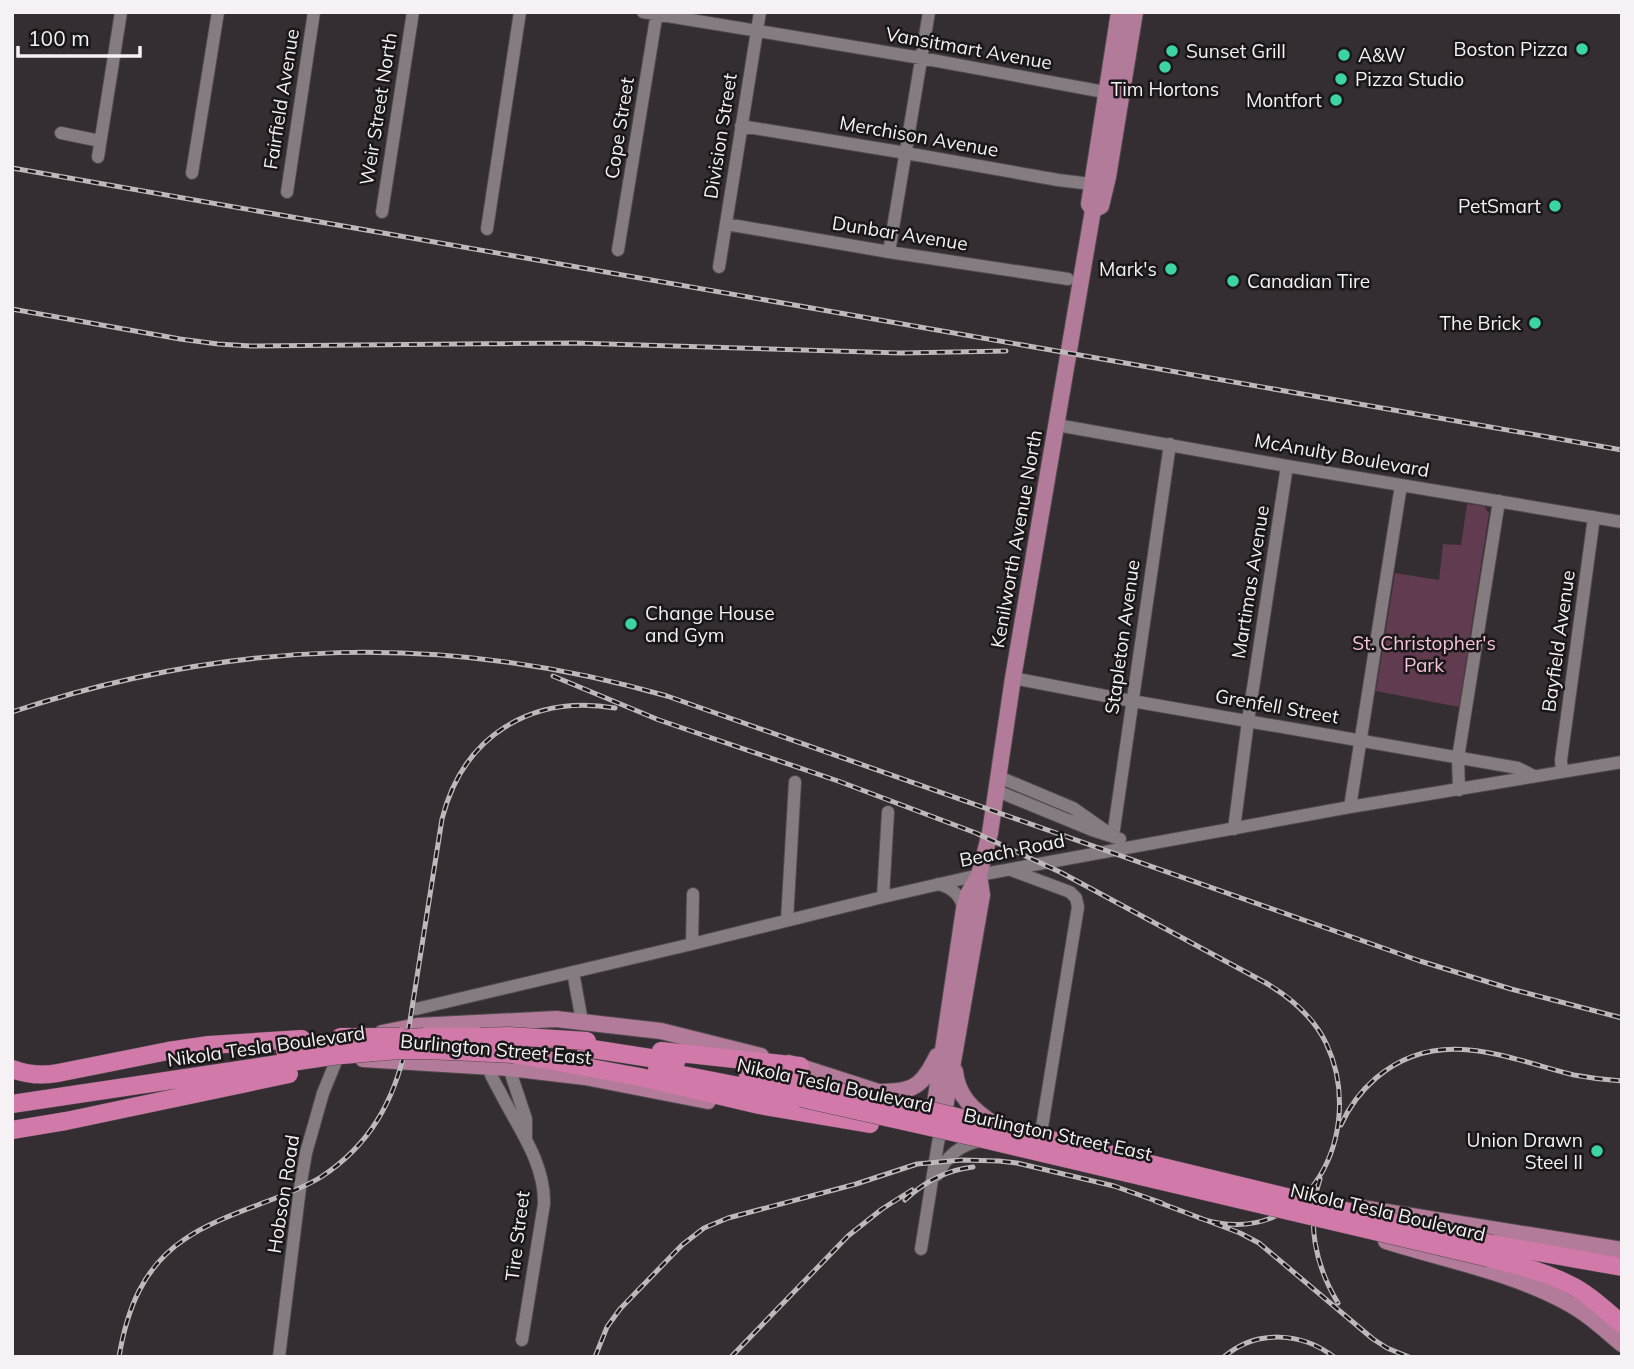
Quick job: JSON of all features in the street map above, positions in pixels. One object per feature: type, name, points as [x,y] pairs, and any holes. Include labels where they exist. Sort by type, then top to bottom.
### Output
[{"type":"highway","name":"Nikola Tesla Boulevard","points":[[12,1093],[327,1045],[424,1037],[508,1036],[686,1075],[803,1091],[979,1138],[1490,1251],[1622,1267]]},
{"type":"highway","points":[[12,1069],[36,1075],[58,1073],[209,1045],[328,1037],[424,1037]]},
{"type":"highway","name":"Nikola Tesla Boulevard","points":[[12,1106],[332,1056],[393,1051],[477,1052],[512,1061],[586,1054]]},
{"type":"highway","points":[[586,1054],[656,1051],[800,1066]]},
{"type":"highway","points":[[12,1130],[375,1056],[440,1052]]},
{"type":"highway","points":[[586,1054],[640,1077],[759,1105],[870,1124]]},
{"type":"highway","name":"Nikola Tesla Boulevard","points":[[1490,1251],[1570,1284],[1593,1299],[1622,1324]]},
{"type":"main road","name":"Kenilworth Avenue North","points":[[1093,210],[1101,206],[1108,177],[1119,12]]},
{"type":"main road","name":"Kenilworth Avenue North","points":[[938,1134],[943,1041],[964,909],[968,894],[979,875],[990,833],[1013,678],[1093,210],[1089,204],[1091,184],[1135,12]]},
{"type":"main road","name":"Kenilworth Avenue North","points":[[939,1112],[955,1056],[982,895],[979,875]]},
{"type":"main road","name":"Burlington Street East","points":[[12,1099],[71,1093],[289,1056],[341,1050],[409,1027],[556,1019],[661,1031],[800,1066],[1053,1150],[1310,1217],[1493,1273],[1546,1292],[1567,1303],[1592,1319],[1622,1344]]},
{"type":"main road","points":[[879,1092],[904,1091],[920,1083],[930,1070],[943,1041]]},
{"type":"main road","name":"Burlington Street East","points":[[341,1050],[488,1067],[512,1061],[747,1110],[938,1134],[1001,1134],[1040,1139],[1313,1203],[1387,1211],[1622,1250]]},
{"type":"main road","points":[[955,1056],[956,1077],[965,1099],[1001,1134]]},
{"type":"main road","name":"Burlington Street East","points":[[12,1106],[39,1103],[71,1093]]},
{"type":"street","points":[[99,157],[121,12]]},
{"type":"street","points":[[192,173],[218,12]]},
{"type":"street","name":"Fairfield Avenue","points":[[287,192],[314,12]]},
{"type":"street","name":"Weir Street North","points":[[382,212],[413,12]]},
{"type":"street","points":[[486,229],[520,12]]},
{"type":"street","name":"Vansitmart Avenue","points":[[643,12],[921,58],[1115,94]]},
{"type":"street","name":"Division Street","points":[[719,267],[760,12]]},
{"type":"street","points":[[889,252],[929,12]]},
{"type":"street","name":"Cope Street","points":[[618,250],[657,13]]},
{"type":"street","name":"Merchison Avenue","points":[[740,126],[1091,184]]},
{"type":"street","points":[[61,133],[100,141]]},
{"type":"street","name":"Dunbar Avenue","points":[[726,224],[1068,279]]},
{"type":"street","name":"McAnulty Boulevard","points":[[1057,425],[1622,522]]},
{"type":"street","name":"Stapleton Avenue","points":[[1113,836],[1170,444]]},
{"type":"street","name":"Martimas Avenue","points":[[1234,829],[1287,466]]},
{"type":"street","points":[[1350,807],[1401,485]]},
{"type":"street","points":[[1459,790],[1458,758],[1499,502]]},
{"type":"street","name":"Bayfield Avenue","points":[[1562,772],[1561,760],[1594,516]]},
{"type":"street","name":"Grenfell Street","points":[[1013,678],[1518,768],[1534,776]]},
{"type":"street","name":"Beach Road","points":[[416,1009],[979,875],[1350,807],[1622,762]]},
{"type":"street","points":[[787,920],[795,782]]},
{"type":"street","points":[[998,784],[1073,808],[1113,836],[1143,845]]},
{"type":"street","points":[[883,897],[888,812]]},
{"type":"street","points":[[1011,870],[1070,892],[1076,898],[1078,907],[1040,1139]]},
{"type":"street","points":[[938,884],[948,886],[956,892],[964,909]]},
{"type":"street","points":[[692,944],[693,894]]},
{"type":"street","points":[[573,972],[582,1021]]},
{"type":"street","points":[[488,1067],[490,1043],[501,1021]]},
{"type":"street","name":"Tire Street","points":[[501,1021],[503,1045],[512,1061],[526,1119],[527,1139]]},
{"type":"street","name":"Hobson Road","points":[[279,1357],[299,1188],[323,1093],[341,1050]]},
{"type":"street","name":"Tire Street","points":[[488,1067],[527,1139],[542,1177],[544,1190],[522,1340]]},
{"type":"street","name":"Kenilworth Avenue North","points":[[921,1249],[938,1134]]},
{"type":"street","points":[[932,1185],[945,1160],[958,1149],[1001,1134]]},
{"type":"green space","name":"St. Christopher's Park","points":[[1467,504],[1484,506],[1489,513],[1459,707],[1376,691],[1395,573],[1439,580],[1443,544],[1461,545]]},
{"type":"railway","points":[[12,168],[1622,450]]},
{"type":"railway","points":[[12,309],[180,339],[251,346],[575,343],[901,353],[1006,351]]},
{"type":"railway","points":[[12,712],[94,688],[176,670],[257,658],[338,653],[420,654],[502,661],[584,675],[667,696],[1420,961],[1511,989],[1622,1018]]},
{"type":"railway","points":[[553,676],[659,720],[838,781],[976,833],[1062,873],[1266,983],[1293,1001],[1321,1033],[1337,1077],[1339,1113],[1333,1147],[1319,1177],[1298,1202],[1271,1218],[1237,1224],[1199,1218]]},
{"type":"railway","points":[[119,1357],[127,1322],[139,1290],[158,1262],[170,1250],[215,1222],[321,1177],[353,1151],[387,1103],[406,1046],[442,819],[452,790],[466,765],[484,744],[505,727],[529,715],[555,708],[584,705],[615,708]]},
{"type":"railway","points":[[1341,1125],[1356,1100],[1376,1078],[1400,1062],[1424,1053],[1448,1049],[1473,1050],[1574,1075],[1622,1081]]},
{"type":"railway","points":[[595,1357],[607,1327],[620,1309],[682,1245],[704,1228],[728,1218],[856,1184],[917,1164],[962,1160],[1017,1163],[1114,1186],[1162,1203]]},
{"type":"railway","points":[[905,1200],[920,1187],[937,1178],[973,1167]]},
{"type":"railway","points":[[1320,1179],[1314,1211],[1315,1243],[1324,1274],[1338,1303]]},
{"type":"railway","points":[[731,1357],[848,1236],[912,1190]]},
{"type":"railway","points":[[1155,1201],[1240,1233],[1259,1243],[1373,1339],[1409,1357]]},
{"type":"railway","points":[[1224,1357],[1250,1342],[1279,1337],[1308,1343],[1334,1357]]},
{"type":"place","name":"Boston Pizza","points":[[1582,49]]},
{"type":"place","name":"Sunset Grill","points":[[1172,51]]},
{"type":"place","name":"A&W","points":[[1344,55]]},
{"type":"place","name":"Tim Hortons","points":[[1165,67]]},
{"type":"place","name":"Pizza Studio","points":[[1341,79]]},
{"type":"place","name":"Montfort","points":[[1336,100]]},
{"type":"place","name":"PetSmart","points":[[1555,206]]},
{"type":"place","name":"Mark's","points":[[1171,269]]},
{"type":"place","name":"Canadian Tire","points":[[1233,281]]},
{"type":"place","name":"The Brick","points":[[1535,323]]},
{"type":"place","name":"Change House and Gym","points":[[631,624]]},
{"type":"place","name":"Union Drawn Steel II","points":[[1597,1151]]}]
